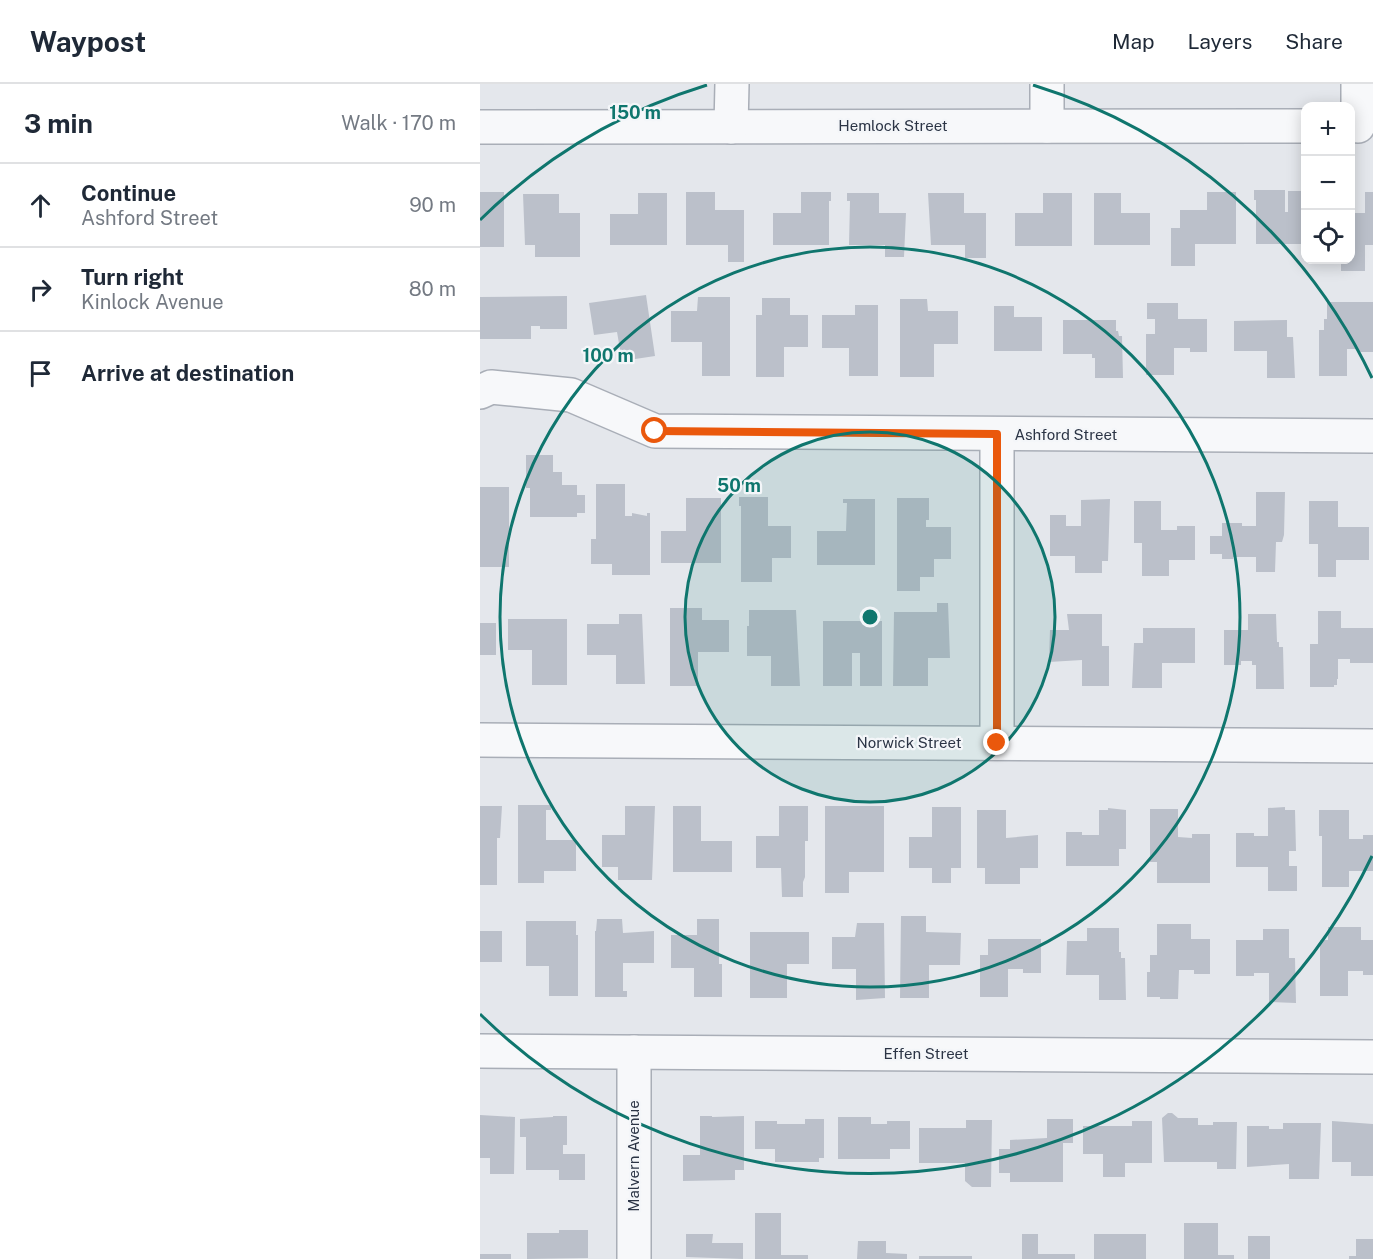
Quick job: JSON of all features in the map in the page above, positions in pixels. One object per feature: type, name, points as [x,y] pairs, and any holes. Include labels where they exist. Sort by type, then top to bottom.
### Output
[{"type":"street","points":[[732,84],[732,127]]},
{"type":"street","points":[[1047,84],[1047,126]]},
{"type":"street","points":[[1358,84],[1361,126]]},
{"type":"street","name":"Hemlock Street","points":[[480,127],[1301,126]]},
{"type":"street","name":"Ashford Street","points":[[480,392],[490,387],[571,395],[655,431],[1373,436]]},
{"type":"street","points":[[997,434],[997,743]]},
{"type":"street","name":"Norwick Street","points":[[480,740],[1373,746]]},
{"type":"street","name":"Effen Street","points":[[480,1051],[1373,1056]]},
{"type":"street","name":"Malvern Avenue","points":[[633,1259],[634,1052]]},
{"type":"building","points":[[1254,190],[1285,190],[1285,212],[1288,212],[1288,191],[1301,191],[1301,244],[1256,244],[1256,200],[1254,200]]},
{"type":"building","points":[[480,192],[504,192],[504,247],[480,247]]},
{"type":"building","points":[[686,192],[715,192],[715,210],[744,210],[744,262],[728,262],[728,245],[686,245]]},
{"type":"building","points":[[801,192],[831,192],[829,245],[773,245],[773,213],[801,213]]},
{"type":"building","points":[[1207,192],[1236,192],[1236,244],[1195,244],[1195,266],[1171,266],[1171,228],[1180,228],[1180,210],[1207,210]]},
{"type":"building","points":[[1365,192],[1373,192],[1373,245],[1365,245],[1365,271],[1341,271],[1341,264],[1355,264],[1355,213],[1365,213]]},
{"type":"building","points":[[638,193],[667,193],[667,245],[610,245],[610,214],[638,214]]},
{"type":"building","points":[[847,193],[879,193],[879,213],[906,213],[904,257],[885,257],[885,245],[849,245],[850,201],[847,201]]},
{"type":"building","points":[[928,193],[964,193],[964,213],[986,213],[986,258],[965,258],[965,245],[931,245]]},
{"type":"building","points":[[1043,193],[1072,193],[1072,246],[1015,246],[1015,213],[1043,213]]},
{"type":"building","points":[[1094,193],[1121,193],[1121,213],[1150,213],[1150,245],[1094,245]]},
{"type":"building","points":[[523,194],[559,194],[559,213],[580,213],[580,257],[535,257],[535,245],[525,245]]},
{"type":"building","points":[[646,295],[655,356],[622,361],[617,332],[594,335],[589,303]]},
{"type":"building","points":[[567,296],[567,329],[540,329],[540,326],[531,326],[531,339],[480,339],[480,297]]},
{"type":"building","points":[[698,297],[730,297],[730,376],[702,376],[702,342],[671,342],[671,311],[697,311]]},
{"type":"building","points":[[762,298],[790,298],[790,315],[808,315],[808,347],[784,347],[784,377],[756,377],[756,315],[762,315]]},
{"type":"building","points":[[900,299],[927,299],[928,311],[958,311],[958,344],[934,344],[934,377],[900,377]]},
{"type":"building","points":[[1327,302],[1373,302],[1373,352],[1357,352],[1357,349],[1347,349],[1347,376],[1319,376],[1319,330],[1324,330],[1324,319],[1327,319]]},
{"type":"building","points":[[1147,303],[1178,303],[1178,319],[1207,319],[1207,352],[1190,352],[1190,348],[1174,348],[1174,375],[1146,375],[1146,334],[1155,334],[1155,319],[1147,319]]},
{"type":"building","points":[[855,305],[878,305],[878,376],[849,376],[849,348],[822,348],[822,315],[855,315]]},
{"type":"building","points":[[994,306],[1014,306],[1014,317],[1042,317],[1042,351],[994,351]]},
{"type":"building","points":[[1063,320],[1116,320],[1116,331],[1119,336],[1122,336],[1123,378],[1095,378],[1095,358],[1092,358],[1092,354],[1063,354]]},
{"type":"building","points":[[1287,320],[1287,337],[1293,337],[1295,378],[1267,378],[1267,351],[1234,351],[1234,321]]},
{"type":"building","points":[[526,455],[553,455],[553,472],[562,472],[562,485],[577,485],[577,495],[585,495],[585,513],[577,513],[577,517],[530,517],[530,488],[526,488]]},
{"type":"building","points":[[596,484],[625,484],[625,516],[632,516],[632,513],[647,516],[647,513],[650,513],[650,575],[612,575],[612,564],[591,564],[591,539],[596,539]]},
{"type":"building","points":[[480,487],[509,487],[509,567],[480,567]]},
{"type":"building","points":[[1256,492],[1285,492],[1284,535],[1282,542],[1276,542],[1275,572],[1256,572],[1256,557],[1222,559],[1222,554],[1210,554],[1210,536],[1222,536],[1222,523],[1256,526]]},
{"type":"building","points":[[739,497],[768,497],[768,526],[791,526],[791,558],[772,558],[772,582],[741,582]]},
{"type":"building","points":[[686,498],[721,498],[721,563],[661,563],[661,531],[686,531]]},
{"type":"building","points":[[897,498],[929,498],[929,520],[926,520],[926,527],[951,527],[951,559],[934,559],[934,577],[920,577],[920,591],[897,591]]},
{"type":"building","points":[[843,499],[875,499],[875,565],[817,565],[817,531],[846,531],[847,503],[843,503]]},
{"type":"building","points":[[1110,499],[1108,561],[1102,561],[1102,573],[1075,573],[1075,556],[1050,556],[1050,515],[1066,515],[1066,526],[1081,526],[1081,500]]},
{"type":"building","points":[[1134,501],[1161,501],[1161,530],[1177,530],[1177,526],[1195,526],[1195,560],[1169,560],[1169,576],[1142,576],[1142,543],[1134,543]]},
{"type":"building","points":[[1309,501],[1338,501],[1338,527],[1369,527],[1369,560],[1336,560],[1336,577],[1318,577],[1318,544],[1309,544]]},
{"type":"building","points":[[937,603],[948,603],[950,658],[928,658],[928,686],[893,686],[894,612],[937,612]]},
{"type":"building","points":[[670,608],[702,608],[702,620],[729,620],[729,652],[698,652],[698,686],[670,686]]},
{"type":"building","points":[[749,610],[796,610],[800,686],[771,686],[771,656],[747,656]]},
{"type":"building","points":[[1318,611],[1341,611],[1341,628],[1373,628],[1373,663],[1350,663],[1350,659],[1338,659],[1338,679],[1334,687],[1310,687],[1310,644],[1318,644]]},
{"type":"building","points":[[619,614],[642,614],[645,684],[616,684],[616,655],[587,655],[587,624],[619,624]]},
{"type":"building","points":[[1067,614],[1102,614],[1102,646],[1109,646],[1109,686],[1082,686],[1082,660],[1049,662],[1050,630],[1069,630]]},
{"type":"building","points":[[1248,614],[1276,614],[1277,642],[1279,642],[1279,647],[1283,647],[1284,689],[1256,689],[1256,665],[1252,665],[1252,661],[1241,661],[1241,665],[1224,665],[1224,630],[1248,630]]},
{"type":"building","points":[[508,619],[567,619],[567,685],[532,685],[532,650],[508,650]]},
{"type":"building","points":[[823,621],[882,621],[882,686],[860,686],[860,653],[852,653],[852,686],[823,686]]},
{"type":"building","points":[[480,623],[496,623],[496,655],[480,655]]},
{"type":"building","points":[[1143,628],[1195,628],[1195,663],[1162,663],[1162,688],[1132,688],[1134,643],[1143,643]]},
{"type":"building","points":[[518,805],[551,805],[551,810],[546,810],[546,840],[576,840],[576,871],[544,871],[544,883],[518,883]]},
{"type":"building","points":[[480,806],[502,806],[500,838],[497,838],[497,885],[480,885]]},
{"type":"building","points":[[625,806],[655,806],[652,880],[618,880],[618,867],[602,867],[602,835],[625,835]]},
{"type":"building","points":[[673,806],[701,806],[701,841],[732,841],[732,872],[673,872]]},
{"type":"building","points":[[779,806],[808,806],[808,841],[805,841],[803,897],[782,897],[781,868],[756,868],[756,836],[779,836]]},
{"type":"building","points":[[825,806],[884,806],[884,872],[849,872],[849,893],[825,893]]},
{"type":"building","points":[[932,807],[961,807],[961,868],[951,868],[951,883],[932,883],[932,868],[909,868],[909,837],[932,837]]},
{"type":"building","points":[[1285,807],[1285,810],[1295,810],[1296,851],[1289,851],[1289,866],[1297,866],[1297,891],[1268,891],[1268,867],[1236,867],[1236,833],[1268,836],[1268,808]]},
{"type":"building","points":[[1108,808],[1126,810],[1126,849],[1119,849],[1119,866],[1066,866],[1066,832],[1099,835],[1099,810],[1108,810]]},
{"type":"building","points":[[1150,809],[1178,809],[1178,837],[1192,838],[1192,834],[1210,834],[1210,883],[1157,883],[1157,862],[1150,862]]},
{"type":"building","points":[[977,810],[1006,810],[1006,838],[1038,835],[1038,868],[1020,868],[1020,884],[985,884],[985,868],[977,868]]},
{"type":"building","points":[[1319,810],[1349,810],[1349,839],[1363,839],[1363,835],[1373,835],[1373,871],[1349,871],[1349,887],[1322,887],[1322,836],[1319,836]]},
{"type":"building","points":[[901,916],[926,916],[926,932],[961,933],[960,965],[929,965],[929,998],[900,998]]},
{"type":"building","points":[[597,919],[622,919],[623,933],[654,931],[654,963],[623,963],[623,991],[627,991],[627,997],[595,997]]},
{"type":"building","points":[[697,919],[719,919],[722,997],[694,997],[694,968],[671,968],[671,935],[697,935]]},
{"type":"building","points":[[526,921],[576,921],[578,996],[549,996],[549,966],[526,966]]},
{"type":"building","points":[[857,923],[884,923],[885,998],[856,1000],[856,969],[832,969],[832,937],[855,937]]},
{"type":"building","points":[[1157,924],[1191,924],[1191,939],[1210,939],[1210,974],[1194,974],[1194,970],[1179,970],[1178,999],[1147,997],[1150,955],[1157,955]]},
{"type":"building","points":[[1328,927],[1361,927],[1361,940],[1373,940],[1373,975],[1363,975],[1363,971],[1348,971],[1348,996],[1320,996],[1320,940],[1328,940]]},
{"type":"building","points":[[1087,928],[1119,928],[1119,952],[1121,952],[1121,958],[1125,958],[1126,1000],[1099,1000],[1099,975],[1066,975],[1067,941],[1087,941]]},
{"type":"building","points":[[1263,929],[1289,929],[1289,958],[1295,958],[1296,1003],[1269,1002],[1269,973],[1236,976],[1236,940],[1263,940]]},
{"type":"building","points":[[480,931],[502,931],[502,962],[480,962]]},
{"type":"building","points":[[750,932],[809,932],[809,964],[787,964],[787,998],[750,998]]},
{"type":"building","points":[[988,939],[1041,939],[1041,973],[1023,973],[1023,969],[1008,969],[1008,997],[980,997],[980,955],[988,955]]},
{"type":"building","points":[[1168,1113],[1178,1118],[1198,1118],[1198,1125],[1213,1125],[1213,1122],[1237,1122],[1236,1169],[1217,1169],[1217,1162],[1164,1162],[1162,1118]]},
{"type":"building","points":[[480,1115],[515,1117],[514,1174],[490,1174],[490,1158],[480,1158]]},
{"type":"building","points":[[567,1116],[567,1145],[563,1145],[563,1154],[585,1154],[585,1180],[559,1180],[559,1170],[526,1170],[526,1137],[520,1137],[520,1119]]},
{"type":"building","points":[[700,1116],[744,1116],[744,1170],[735,1170],[735,1180],[683,1181],[683,1155],[700,1155]]},
{"type":"building","points":[[838,1117],[871,1117],[871,1124],[910,1121],[910,1149],[890,1149],[890,1159],[838,1159]]},
{"type":"building","points":[[805,1119],[824,1119],[824,1158],[819,1158],[819,1162],[775,1162],[775,1149],[755,1149],[755,1121],[805,1124]]},
{"type":"building","points":[[1047,1119],[1073,1119],[1073,1143],[1063,1143],[1063,1182],[1010,1182],[1010,1173],[999,1173],[999,1149],[1010,1149],[1010,1140],[1047,1138]]},
{"type":"building","points":[[966,1120],[992,1120],[991,1187],[972,1187],[965,1181],[965,1163],[919,1163],[919,1128],[966,1128]]},
{"type":"building","points":[[1132,1121],[1152,1121],[1152,1163],[1125,1163],[1125,1177],[1103,1177],[1103,1154],[1083,1154],[1083,1126],[1132,1126]]},
{"type":"building","points":[[1332,1121],[1373,1124],[1373,1176],[1351,1176],[1351,1162],[1332,1162]]},
{"type":"building","points":[[1283,1123],[1321,1123],[1319,1179],[1289,1179],[1289,1164],[1247,1167],[1247,1126],[1269,1126],[1269,1129],[1283,1129]]},
{"type":"building","points":[[755,1213],[781,1213],[781,1255],[808,1255],[808,1259],[755,1259]]},
{"type":"building","points":[[1184,1223],[1218,1223],[1218,1255],[1234,1255],[1234,1259],[1184,1259]]},
{"type":"building","points":[[559,1230],[588,1230],[588,1258],[527,1259],[527,1233],[559,1233]]},
{"type":"building","points":[[686,1234],[713,1234],[712,1243],[743,1243],[743,1259],[686,1257]]},
{"type":"building","points":[[1022,1234],[1038,1234],[1038,1254],[1075,1254],[1075,1259],[1022,1259]]},
{"type":"building","points":[[1094,1234],[1146,1234],[1146,1259],[1094,1259]]},
{"type":"building","points":[[1248,1236],[1270,1236],[1270,1259],[1248,1259]]},
{"type":"building","points":[[1356,1239],[1373,1239],[1373,1259],[1349,1259],[1349,1256],[1356,1256]]},
{"type":"building","points":[[858,1241],[886,1241],[886,1253],[907,1254],[907,1259],[857,1259]]},
{"type":"building","points":[[480,1254],[511,1254],[511,1259],[480,1259]]},
{"type":"building","points":[[919,1256],[972,1256],[972,1259],[919,1259]]},
{"type":"route","points":[[655,431],[997,434],[997,743]]}]
